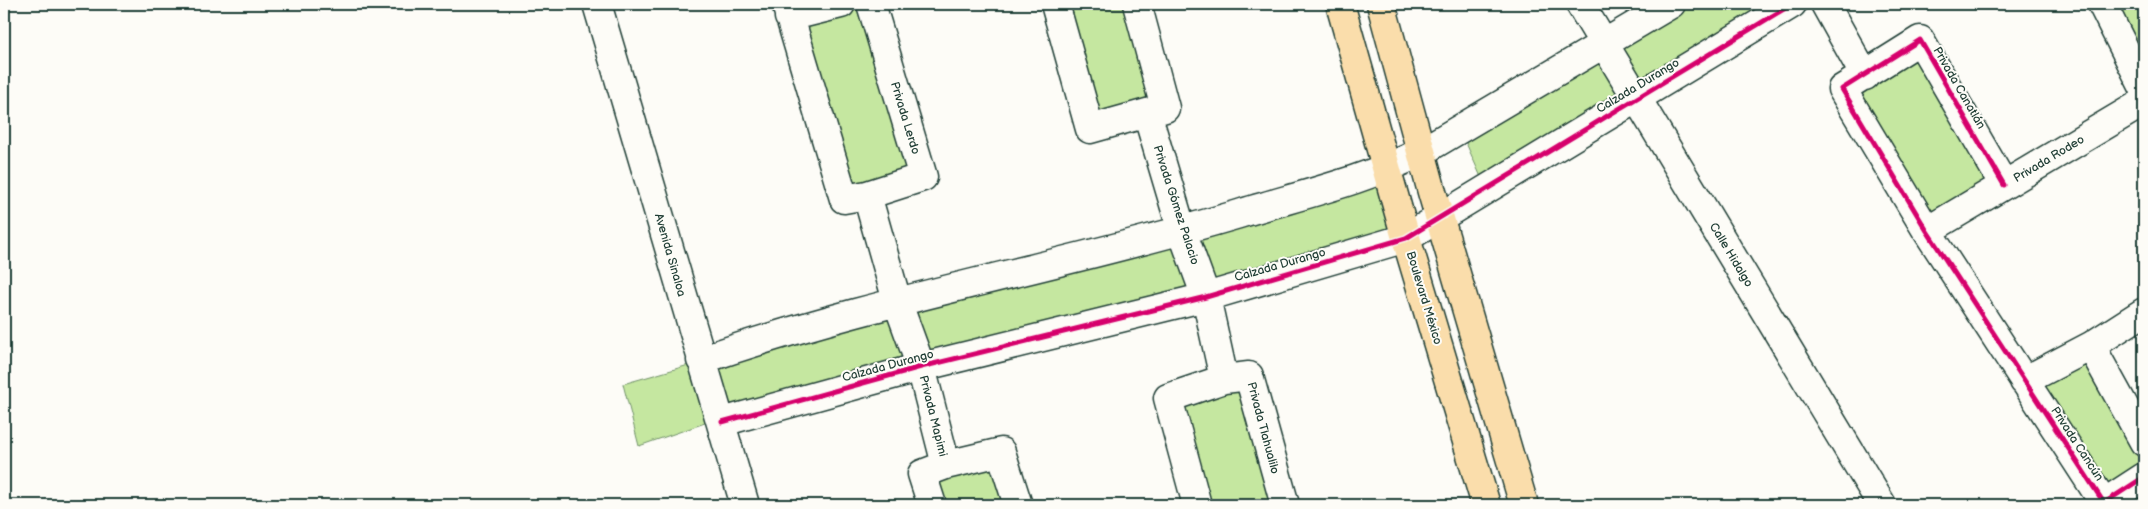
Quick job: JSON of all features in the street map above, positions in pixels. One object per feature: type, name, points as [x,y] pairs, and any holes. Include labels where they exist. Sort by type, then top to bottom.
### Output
[{"type":"main road","name":"Boulevard México","points":[[1340,4],[1386,170],[1486,505]]},
{"type":"main road","points":[[1382,4],[1421,152],[1524,505]]},
{"type":"street","name":"Avenida Sinaloa","points":[[597,4],[745,505]]},
{"type":"street","points":[[787,11],[841,4]]},
{"type":"street","name":"Privada Lerdo","points":[[787,11],[844,199],[922,177],[871,4]]},
{"type":"street","points":[[1055,4],[1090,129],[1165,108],[1137,4]]},
{"type":"street","name":"Calle Hidalgo","points":[[1580,4],[1882,505]]},
{"type":"street","points":[[701,360],[771,336],[897,301],[1182,231],[1386,170],[1421,152],[1671,4]]},
{"type":"street","name":"Calzada Durango","points":[[722,422],[921,367],[1206,297],[1406,238],[1792,4]]},
{"type":"street","points":[[1824,4],[1865,76]]},
{"type":"street","points":[[2102,4],[2144,88]]},
{"type":"street","name":"Privada Canatlán","points":[[1927,231],[1842,90],[1920,40],[2004,186]]},
{"type":"street","name":"Privada Rodeo","points":[[1927,231],[2144,102]]},
{"type":"street","name":"Privada Gómez Palacio","points":[[1147,113],[1182,231],[1206,297]]},
{"type":"street","points":[[867,194],[897,301],[921,367]]},
{"type":"street","points":[[1927,231],[2024,381],[2090,346],[2144,312]]},
{"type":"street","points":[[1206,297],[1224,379]]},
{"type":"street","points":[[2090,346],[2144,442]]},
{"type":"street","name":"Privada Mapimi","points":[[921,367],[946,465]]},
{"type":"street","name":"Privada Tlahualilo","points":[[1197,505],[1168,398],[1224,379],[1249,376],[1285,505]]},
{"type":"street","name":"Privada Cancún","points":[[2024,381],[2104,503],[2120,501],[2144,478]]},
{"type":"street","name":"Privada Mapimi","points":[[932,505],[922,474],[946,465],[1001,452],[1018,505]]},
{"type":"green space","points":[[864,4],[915,171],[849,192],[799,26]]},
{"type":"green space","points":[[1065,4],[1131,4],[1157,103],[1098,119]]},
{"type":"green space","points":[[1681,4],[1781,4],[1484,184],[1463,136]]},
{"type":"green space","points":[[2106,4],[2144,4],[2144,80]]},
{"type":"green space","points":[[1918,45],[1999,183],[1929,225],[1846,91]]},
{"type":"green space","points":[[1383,175],[1400,234],[725,416],[639,446],[623,384],[904,303]]},
{"type":"green space","points":[[2090,347],[2144,444],[2144,476],[2105,501],[2027,382]]},
{"type":"green space","points":[[1246,381],[1281,505],[1202,505],[1177,404]]},
{"type":"green space","points":[[998,458],[1013,505],[937,505],[928,478]]},
{"type":"cycle path","points":[[722,422],[921,367],[1206,297],[1406,238],[1792,4]]},
{"type":"cycle path","points":[[2004,185],[1920,40],[1842,89],[1927,231],[2104,503],[2144,477]]}]
